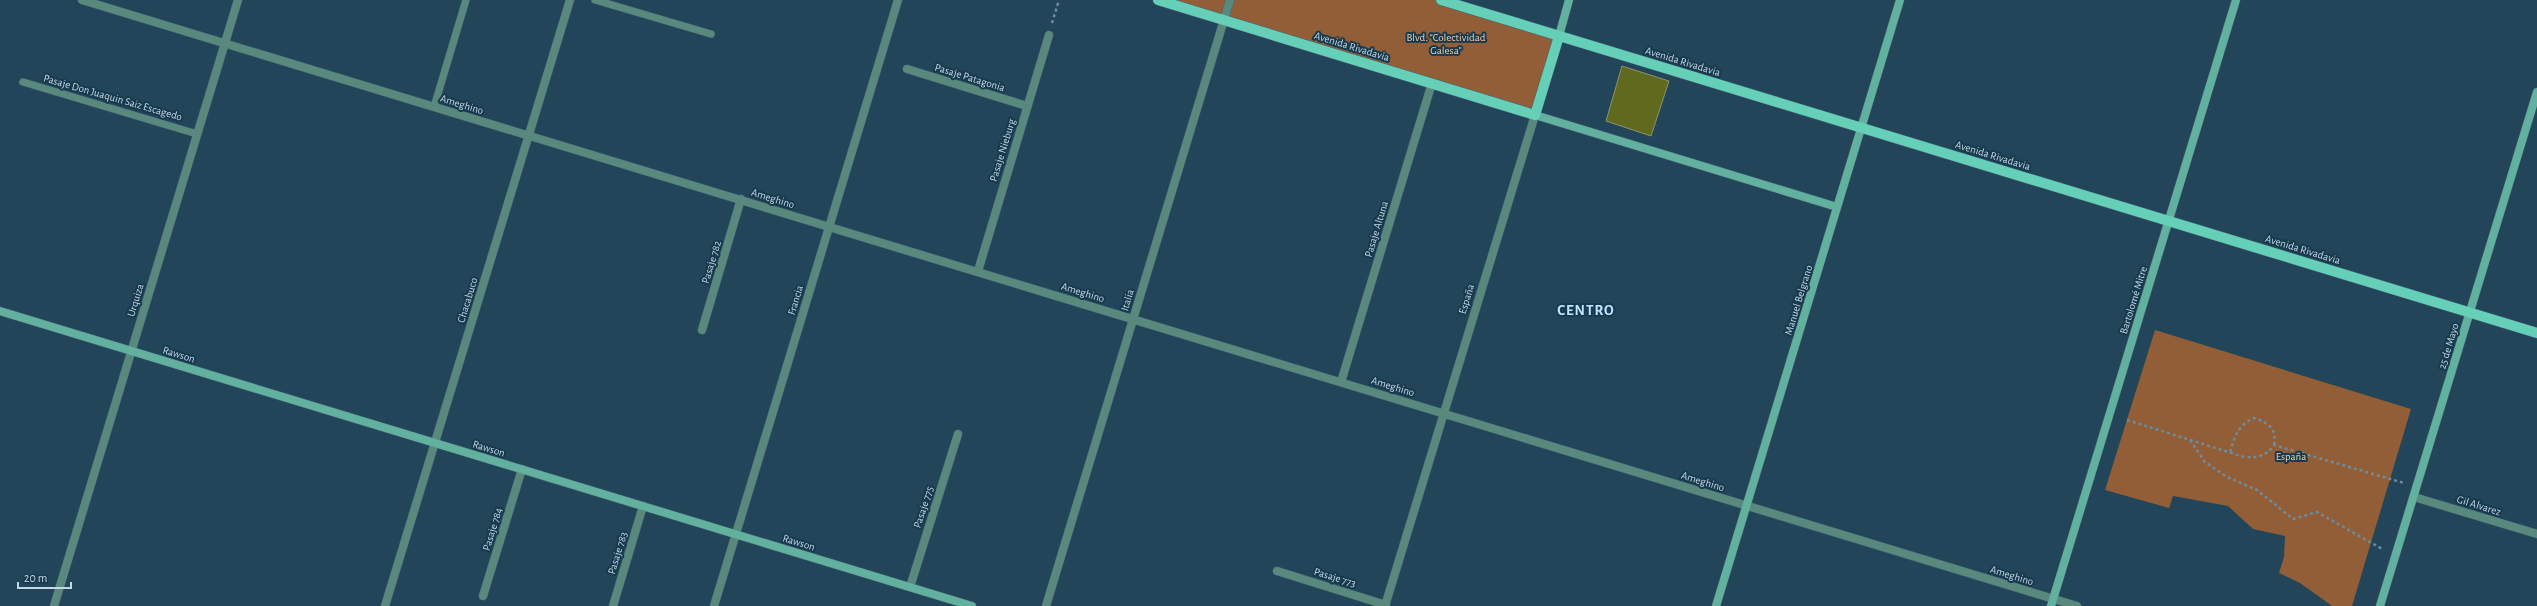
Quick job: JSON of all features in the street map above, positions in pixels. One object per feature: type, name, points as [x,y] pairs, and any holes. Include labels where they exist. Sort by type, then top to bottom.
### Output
[{"type":"main road","name":"Avenida Rivadavia","points":[[1158,0],[1535,115]]},
{"type":"main road","name":"Avenida Rivadavia","points":[[1441,0],[2537,333]]},
{"type":"main road","name":"España","points":[[1535,115],[1559,36]]},
{"type":"street","name":"Ameghino","points":[[82,0],[1133,318],[2053,602],[2076,606]]},
{"type":"street","name":"Urquiza","points":[[54,606],[238,0]]},
{"type":"street","name":"Chacabuco","points":[[385,606],[570,0]]},
{"type":"street","name":"Francia","points":[[714,606],[898,0]]},
{"type":"street","name":"Italia","points":[[1046,606],[1230,0]]},
{"type":"street","name":"España","points":[[1559,36],[1570,0]]},
{"type":"street","name":"Manuel Belgrano","points":[[1716,606],[1900,0]]},
{"type":"street","name":"Bartolomé Mitre","points":[[2053,602],[2236,0]]},
{"type":"street","name":"Pasaje Nieburg","points":[[978,272],[1049,35]]},
{"type":"street","name":"Pasaje Patagonia","points":[[907,69],[1027,106]]},
{"type":"street","name":"Pasaje Altuna","points":[[1341,382],[1432,83]]},
{"type":"street","name":"25 de Mayo","points":[[2380,606],[2537,92]]},
{"type":"street","name":"España","points":[[1386,605],[1535,115]]},
{"type":"street","name":"Avenida Rivadavia","points":[[1535,115],[1837,206]]},
{"type":"street","name":"Pasaje 782","points":[[702,330],[741,200]]},
{"type":"street","name":"Rawson","points":[[0,311],[972,606]]},
{"type":"street","name":"Pasaje 775","points":[[910,587],[958,434]]},
{"type":"street","name":"Pasaje 784","points":[[483,596],[522,469]]},
{"type":"street","name":"Gil Alvarez","points":[[2414,497],[2537,534]]},
{"type":"street","name":"Pasaje 783","points":[[613,606],[643,506]]},
{"type":"street","name":"Pasaje 773","points":[[1278,571],[1386,605]]},
{"type":"lane","points":[[434,107],[466,0]]},
{"type":"lane","points":[[595,0],[711,34]]},
{"type":"lane","name":"Pasaje Don Juaquin Saiz Escagedo","points":[[23,82],[197,134]]},
{"type":"path","points":[[1049,35],[1059,0]]},
{"type":"path","points":[[2127,420],[2230,452],[2258,458],[2269,452],[2274,445],[2275,436],[2273,428],[2264,421],[2254,418],[2243,423],[2237,432],[2230,452]]},
{"type":"path","points":[[2190,440],[2205,462],[2227,477],[2257,490],[2293,519],[2317,512],[2396,556]]},
{"type":"path","points":[[2274,445],[2417,488]]},
{"type":"green space","name":"Blvd. “Colectividad Galesa”","points":[[1158,0],[1441,0],[1559,36],[1535,115]]},
{"type":"green space","name":"España","points":[[2155,330],[2411,409],[2352,606],[2332,606],[2300,583],[2279,573],[2284,557],[2285,536],[2253,529],[2228,506],[2173,496],[2169,508],[2105,490]]},
{"type":"building","points":[[1622,66],[1669,81],[1651,136],[1606,121]]},
{"type":"district","name":"CENTRO","points":[[1586,310]]}]
